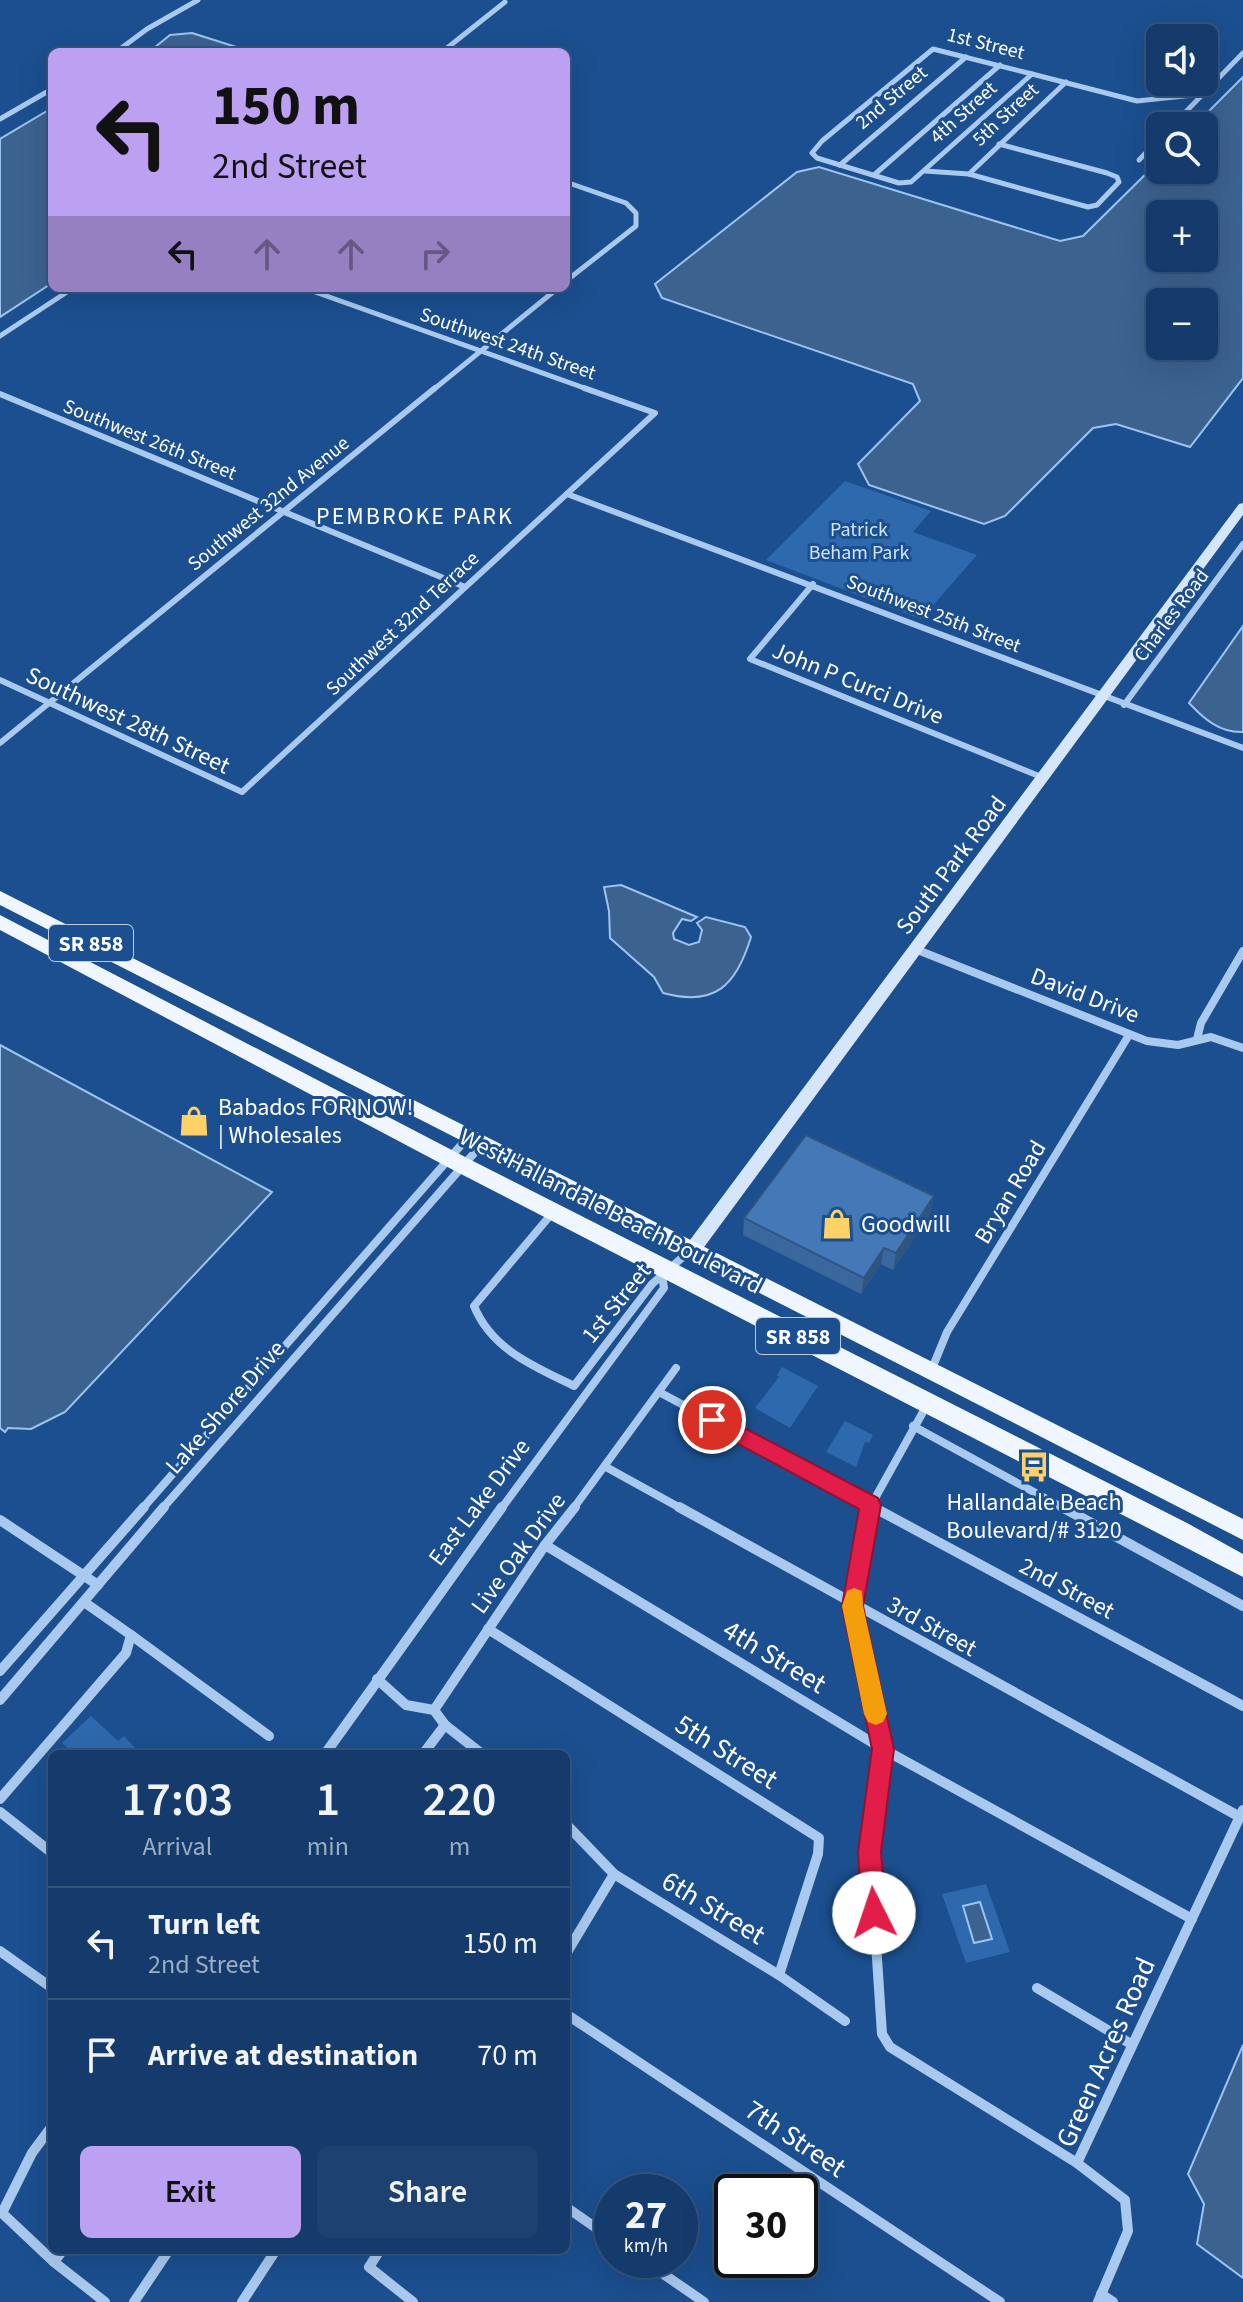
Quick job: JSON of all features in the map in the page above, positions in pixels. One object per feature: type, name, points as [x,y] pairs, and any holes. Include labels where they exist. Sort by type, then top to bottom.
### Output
[{"type":"main road","name":"West Hallandale Beach Boulevard","points":[[0,897],[1243,1530]]},
{"type":"main road","name":"West Hallandale Beach Boulevard","points":[[0,922],[554,1210],[665,1273],[929,1402],[1243,1566]]},
{"type":"main road","points":[[71,959],[104,965],[192,1011],[219,1009]]},
{"type":"main road","points":[[206,1030],[241,1032],[334,1080],[366,1084]]},
{"type":"main road","points":[[929,1402],[934,1398],[953,1397],[1014,1413]]},
{"type":"street","points":[[121,48],[147,29],[198,0]]},
{"type":"street","points":[[447,48],[502,1]]},
{"type":"street","name":"1st Street","points":[[916,179],[903,183],[817,158],[812,151],[933,49],[1137,101],[1184,96]]},
{"type":"street","points":[[1218,79],[1243,53]]},
{"type":"street","name":"2nd Street","points":[[840,165],[966,57]]},
{"type":"street","points":[[874,175],[1000,65]]},
{"type":"street","name":"4th Street","points":[[916,179],[1033,73]]},
{"type":"street","name":"5th Street","points":[[969,174],[1066,82]]},
{"type":"street","points":[[0,119],[48,91]]},
{"type":"street","points":[[1186,112],[1201,96]]},
{"type":"street","points":[[925,171],[969,174],[1088,207],[1097,205],[1119,182],[1117,177],[1107,173],[999,144]]},
{"type":"street","points":[[1139,160],[1146,153]]},
{"type":"street","points":[[570,183],[626,203],[636,213],[636,226],[570,278]]},
{"type":"street","points":[[0,336],[67,292]]},
{"type":"street","name":"Southwest 24th Street","points":[[316,292],[655,413]]},
{"type":"street","name":"Southwest 32nd Avenue","points":[[0,743],[553,292]]},
{"type":"street","name":"Southwest 26th Street","points":[[0,394],[465,587]]},
{"type":"street","name":"Southwest 32nd Terrace","points":[[242,792],[655,413]]},
{"type":"street","name":"Southwest 25th Street","points":[[567,494],[1243,748]]},
{"type":"street","name":"South Park Road","points":[[693,1249],[1243,507]]},
{"type":"street","name":"Charles Road","points":[[1124,705],[1243,544]]},
{"type":"street","name":"John P Curci Drive","points":[[813,584],[750,659],[1044,778]]},
{"type":"street","name":"Southwest 28th Street","points":[[0,680],[242,792]]},
{"type":"street","name":"David Drive","points":[[915,949],[1129,1035],[1164,1045],[1211,1037],[1243,1048]]},
{"type":"street","points":[[1197,1039],[1201,1023],[1239,967],[1243,951]]},
{"type":"street","name":"Bryan Road","points":[[931,1372],[947,1332],[1129,1035]]},
{"type":"street","name":"Lake Shore Drive","points":[[2,1695],[392,1247],[476,1140]]},
{"type":"street","name":"Lake Shore Drive","points":[[0,1671],[378,1239],[476,1140]]},
{"type":"street","name":"1st Street","points":[[554,1210],[474,1306],[478,1320],[508,1351],[574,1386],[652,1284],[693,1249]]},
{"type":"street","points":[[378,1239],[392,1247]]},
{"type":"street","name":"East Lake Drive","points":[[328,1750],[664,1288],[665,1273]]},
{"type":"street","name":"Live Oak Drive","points":[[434,1710],[545,1545],[606,1467],[676,1368]]},
{"type":"street","name":"2nd Street","points":[[659,1392],[1243,1706]]},
{"type":"street","points":[[929,1402],[870,1505],[853,1606],[883,1749],[870,1852],[882,2034],[890,2047],[1077,2163]]},
{"type":"street","points":[[913,1426],[1243,1606]]},
{"type":"street","name":"3rd Street","points":[[606,1467],[853,1606],[1241,1814]]},
{"type":"street","points":[[0,1520],[98,1585]]},
{"type":"street","name":"4th Street","points":[[545,1545],[883,1749],[1192,1919]]},
{"type":"street","points":[[84,1602],[269,1736]]},
{"type":"street","name":"5th Street","points":[[488,1629],[819,1838],[818,1854],[779,1975]]},
{"type":"street","points":[[0,1799],[126,1653],[131,1635]]},
{"type":"street","points":[[377,1679],[406,1705],[434,1710],[445,1725],[477,1750]]},
{"type":"street","points":[[426,1750],[445,1725]]},
{"type":"street","points":[[0,1812],[48,1850]]},
{"type":"street","name":"Green Acres Road","points":[[1100,2298],[1128,2231],[1125,2200],[1077,2163],[1241,1814]]},
{"type":"street","name":"6th Street","points":[[570,1828],[614,1874],[779,1975],[845,2021]]},
{"type":"street","points":[[570,1947],[614,1874]]},
{"type":"street","points":[[0,1951],[48,1985]]},
{"type":"street","points":[[1037,1988],[1131,2044]]},
{"type":"street","name":"7th Street","points":[[570,2017],[1000,2302]]},
{"type":"street","points":[[48,2131],[32,2153],[2,2213],[54,2262],[105,2302]]},
{"type":"street","points":[[570,2210],[594,2226]]},
{"type":"street","points":[[54,2262],[60,2254]]},
{"type":"street","points":[[134,2302],[166,2254]]},
{"type":"street","points":[[242,2302],[273,2254]]},
{"type":"street","points":[[377,2254],[369,2267],[413,2302]]},
{"type":"street","points":[[669,2278],[704,2302]]},
{"type":"street","points":[[1100,2298],[1113,2302]]},
{"type":"green space","name":"Patrick Beham Park","points":[[845,481],[931,511],[913,532],[977,555],[921,619],[766,560]]},
{"type":"green space","points":[[782,1367],[818,1386],[790,1428],[755,1408],[779,1377],[777,1375]]},
{"type":"green space","points":[[845,1421],[873,1435],[869,1443],[865,1442],[856,1467],[826,1452]]},
{"type":"green space","points":[[91,1716],[118,1741],[124,1736],[137,1750],[70,1750],[62,1743]]},
{"type":"green space","points":[[986,1884],[1010,1952],[966,1963],[942,1894]]},
{"type":"shaded area","points":[[192,33],[239,48],[154,48],[170,35]]},
{"type":"shaded area","points":[[1243,77],[1243,378],[1190,447],[1116,424],[1093,428],[1005,516],[984,524],[869,485],[858,464],[920,401],[913,384],[662,298],[655,284],[797,172],[819,167],[1060,241],[1083,236],[1146,174],[1146,184],[1218,184],[1218,112],[1208,112]]},
{"type":"shaded area","points":[[48,110],[48,286],[0,317],[0,139]]},
{"type":"shaded area","points":[[1243,626],[1243,732],[1235,732],[1213,724],[1189,703]]},
{"type":"shaded area","points":[[621,885],[697,917],[691,921],[682,919],[673,933],[674,939],[689,945],[699,942],[702,930],[697,923],[706,917],[745,927],[751,937],[730,980],[721,989],[697,997],[663,993],[654,977],[610,938],[604,887]]},
{"type":"shaded area","points":[[0,1045],[272,1192],[65,1412],[31,1429],[8,1428],[5,1432],[0,1428]]},
{"type":"shaded area","points":[[980,1902],[992,1939],[974,1943],[963,1906]]},
{"type":"shaded area","points":[[1243,2045],[1243,2278],[1197,2244],[1204,2204],[1188,2174]]},
{"type":"building","name":"Goodwill","points":[[806,1135],[934,1196],[896,1253],[884,1248],[864,1278],[744,1218]]},
{"type":"slow traffic","points":[[854,1598],[853,1606],[876,1714]]},
{"type":"place","name":"Babados FOR NOW! | Wholesales","points":[[194,1121]]},
{"type":"place","name":"Goodwill","points":[[837,1224]]},
{"type":"place","name":"Hallandale Beach Boulevard/# 3120","points":[[1034,1467]]},
{"type":"district","name":"PEMBROKE PARK","points":[[415,516]]},
{"type":"route","points":[[712,1420],[870,1505],[853,1606],[883,1749],[870,1852],[874,1913]]}]
